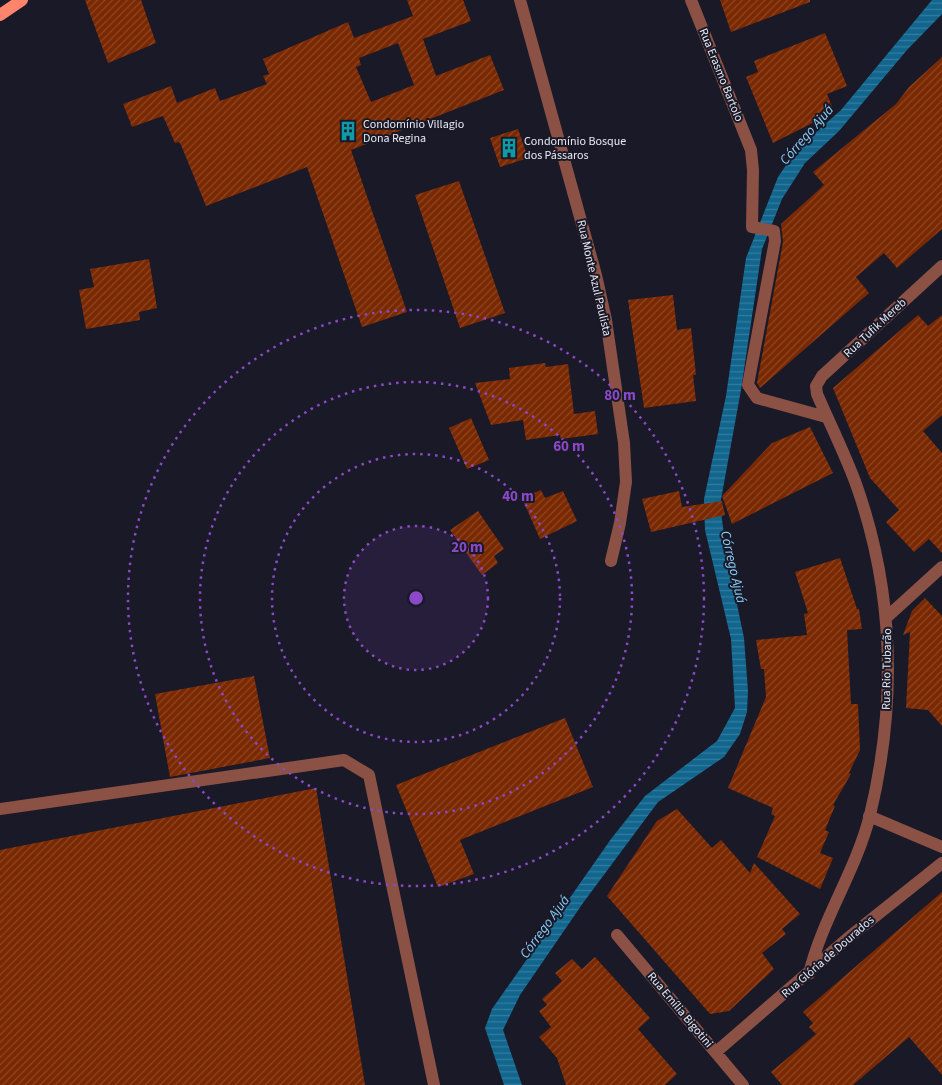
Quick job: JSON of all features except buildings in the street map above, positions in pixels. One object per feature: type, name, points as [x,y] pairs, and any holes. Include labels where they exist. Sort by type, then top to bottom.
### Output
[{"type":"main road","points":[[0,16],[22,0]]},
{"type":"street","name":"Rua Monte Azul Paulista","points":[[520,0],[596,275],[606,320],[624,443],[626,482],[620,523],[611,561]]},
{"type":"street","name":"Rua Erasmo Bartolo","points":[[691,0],[751,150],[753,170],[752,227],[774,231],[775,241],[748,385],[757,398],[826,417]]},
{"type":"street","name":"Rua Tufik Mereb","points":[[817,394],[816,386],[822,376],[942,266]]},
{"type":"street","name":"Rua Rio Tubarão","points":[[809,974],[815,950],[851,868],[869,816],[889,693],[888,616],[880,567],[856,484],[817,394]]},
{"type":"street","points":[[888,616],[942,567]]},
{"type":"street","points":[[0,809],[344,760],[369,775],[434,1085]]},
{"type":"street","points":[[869,816],[942,847]]},
{"type":"street","name":"Rua Glória de Dourados","points":[[716,1052],[809,974],[848,938],[942,863]]},
{"type":"street","name":"Rua Emília Bigotini","points":[[616,935],[743,1085]]},
{"type":"water","points":[[932,0],[942,0],[942,14],[907,50],[839,131],[805,163],[782,199],[762,249],[741,390],[720,505],[727,556],[744,638],[748,691],[747,712],[740,734],[724,757],[658,802],[583,903],[520,995],[503,1030],[522,1085],[504,1085],[485,1028],[492,1009],[611,839],[645,796],[717,741],[735,708],[731,639],[705,530],[704,499],[726,396],[746,258],[778,177],[797,149],[841,110]]},
{"type":"place","name":"Condomínio Villagio Dona Regina","points":[[348,131]]},
{"type":"place","name":"Condomínio Bosque dos Pássaros","points":[[509,148]]},
{"type":"water label","name":"Córrego Ajuá","points":[[807,135]]},
{"type":"water label","name":"Córrego Ajuá","points":[[733,567]]},
{"type":"water label","name":"Córrego Ajuá","points":[[545,927]]}]
